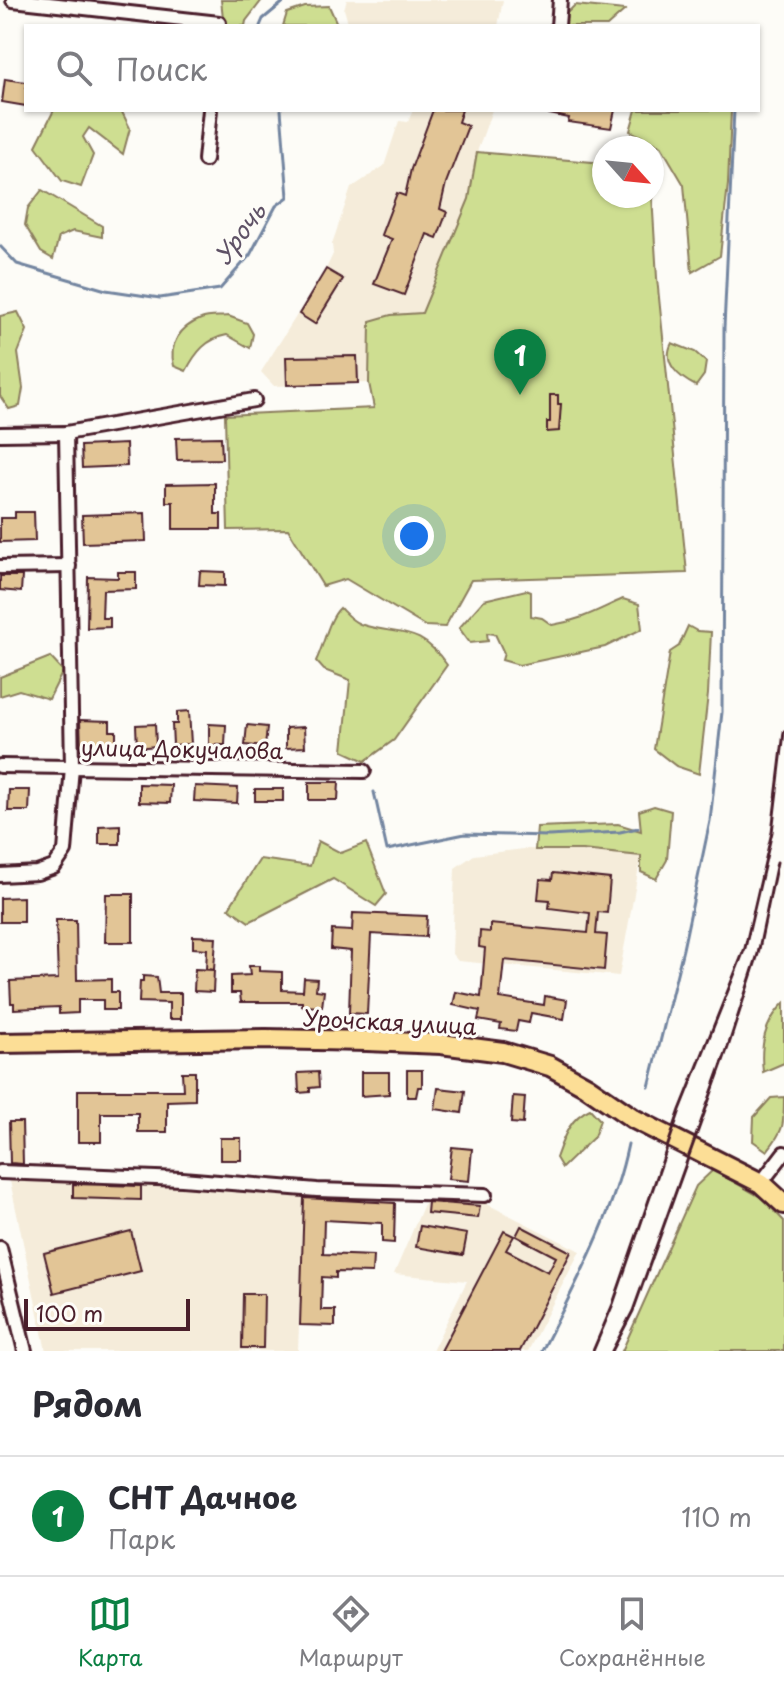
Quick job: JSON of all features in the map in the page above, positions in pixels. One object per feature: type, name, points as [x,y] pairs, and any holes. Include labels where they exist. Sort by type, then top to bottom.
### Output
[{"type":"main road","name":"Урочская улица","points":[[0,1043],[266,1039],[441,1044],[503,1052],[550,1066],[634,1119],[761,1183],[784,1204]]},
{"type":"street","points":[[20,0],[219,24]]},
{"type":"street","points":[[558,24],[560,0]]},
{"type":"street","points":[[205,160],[210,112]]},
{"type":"street","points":[[0,434],[66,433],[254,400]]},
{"type":"street","points":[[0,875],[37,873],[54,867],[65,851],[72,767],[66,433]]},
{"type":"street","points":[[0,567],[69,566]]},
{"type":"street","name":"улица Докучалова","points":[[0,766],[364,771]]},
{"type":"street","points":[[761,1183],[784,1153]]},
{"type":"street","points":[[0,1172],[182,1179],[317,1190],[485,1195]]},
{"type":"street","points":[[0,1248],[25,1351]]},
{"type":"shaded area","points":[[347,0],[503,0],[498,24],[348,24],[344,9]]},
{"type":"shaded area","points":[[412,112],[491,112],[477,152],[469,199],[422,313],[391,315],[370,321],[369,383],[274,386],[261,372],[326,269],[351,188],[384,166],[399,121],[408,122]]},
{"type":"shaded area","points":[[524,849],[582,850],[641,856],[619,976],[458,961],[452,954],[455,868],[474,855]]},
{"type":"shaded area","points":[[10,1181],[141,1184],[304,1197],[298,1351],[46,1351]]},
{"type":"shaded area","points":[[427,1197],[481,1201],[580,1251],[528,1351],[432,1351],[467,1281],[394,1274]]},
{"type":"green space","points":[[221,0],[262,0],[245,24],[224,24]]},
{"type":"green space","points":[[575,5],[625,10],[609,24],[565,24],[564,16]]},
{"type":"green space","points":[[329,6],[337,24],[284,24],[287,13],[305,7]]},
{"type":"green space","points":[[53,112],[122,112],[130,128],[123,154],[89,128],[83,137],[93,155],[81,187],[62,181],[36,146]]},
{"type":"green space","points":[[635,112],[731,112],[728,184],[720,256],[692,272],[684,185],[664,151],[664,136],[640,136],[630,131]]},
{"type":"green space","points":[[477,152],[592,162],[592,208],[653,208],[687,573],[471,580],[445,627],[425,626],[346,579],[323,586],[288,529],[228,530],[225,415],[374,408],[369,383],[370,321],[391,315],[422,313],[469,199]]},
{"type":"green space","points":[[42,190],[102,226],[102,237],[73,231],[59,237],[53,259],[41,252],[25,225],[28,208]]},
{"type":"green space","points":[[18,312],[27,330],[18,353],[23,388],[20,406],[9,409],[0,396],[0,316]]},
{"type":"green space","points":[[228,316],[247,323],[253,334],[250,348],[227,335],[202,347],[186,371],[174,366],[174,344],[187,327],[201,319]]},
{"type":"green space","points":[[672,343],[695,352],[706,362],[704,375],[696,386],[674,369],[669,357]]},
{"type":"green space","points":[[526,590],[531,592],[531,616],[542,618],[552,625],[581,618],[623,599],[639,604],[642,629],[605,647],[519,665],[502,660],[504,653],[495,634],[487,633],[488,641],[470,643],[459,628],[484,600]]},
{"type":"green space","points":[[340,608],[360,624],[417,637],[437,652],[447,665],[394,740],[365,761],[343,751],[350,680],[324,670],[316,661],[329,625]]},
{"type":"green space","points":[[688,626],[697,631],[711,632],[699,774],[676,766],[654,749],[670,652],[679,646]]},
{"type":"green space","points":[[50,657],[63,671],[49,699],[19,690],[0,696],[0,677]]},
{"type":"green space","points":[[654,806],[671,811],[667,860],[656,879],[641,872],[641,856],[582,850],[535,850],[537,827],[618,824],[641,831],[639,811]]},
{"type":"green space","points":[[318,841],[341,853],[366,843],[386,894],[376,906],[333,879],[249,922],[229,908],[260,859],[310,866]]},
{"type":"green space","points":[[784,1003],[784,1063],[763,1072],[765,1035],[772,1018]]},
{"type":"green space","points":[[784,1097],[782,1127],[767,1151],[753,1141],[754,1117],[771,1098]]},
{"type":"green space","points":[[590,1109],[600,1120],[594,1137],[562,1168],[556,1158],[564,1137],[572,1123]]},
{"type":"green space","points":[[713,1170],[762,1198],[784,1221],[784,1351],[622,1351],[696,1186]]},
{"type":"building","points":[[5,79],[24,82],[24,106],[2,102]]},
{"type":"building","points":[[432,112],[461,112],[458,122],[468,126],[446,183],[440,209],[447,212],[437,238],[427,234],[404,295],[374,284],[392,239],[381,235],[397,193],[405,196],[411,169]]},
{"type":"building","points":[[615,112],[611,128],[568,122],[569,118],[549,114]]},
{"type":"building","points":[[326,269],[343,279],[315,324],[299,314]]},
{"type":"building","points":[[357,356],[358,383],[287,385],[286,357]]},
{"type":"building","points":[[550,395],[558,395],[558,404],[561,404],[559,431],[547,432],[547,422],[550,422]]},
{"type":"building","points":[[221,437],[222,459],[177,460],[176,438]]},
{"type":"building","points":[[126,444],[127,466],[82,468],[81,446]]},
{"type":"building","points":[[215,483],[215,514],[221,514],[221,529],[173,529],[173,502],[166,502],[166,484]]},
{"type":"building","points":[[15,512],[34,512],[35,541],[0,542],[0,518],[15,518]]},
{"type":"building","points":[[145,513],[146,541],[83,543],[82,515]]},
{"type":"building","points":[[200,571],[225,572],[225,586],[199,585]]},
{"type":"building","points":[[118,572],[136,572],[136,589],[103,590],[102,618],[110,618],[110,627],[87,628],[88,577],[118,578]]},
{"type":"building","points":[[0,576],[22,576],[21,592],[0,590]]},
{"type":"building","points":[[189,711],[191,744],[173,745],[172,724],[177,724],[177,712]]},
{"type":"building","points":[[80,720],[110,721],[110,731],[116,731],[116,750],[81,749]]},
{"type":"building","points":[[155,724],[156,746],[137,748],[136,725]]},
{"type":"building","points":[[209,724],[226,725],[225,745],[209,745]]},
{"type":"building","points":[[247,725],[267,727],[265,747],[245,745]]},
{"type":"building","points":[[304,727],[305,747],[286,748],[286,728]]},
{"type":"building","points":[[309,782],[339,782],[338,800],[309,800]]},
{"type":"building","points":[[139,784],[171,785],[170,803],[139,802]]},
{"type":"building","points":[[195,786],[238,788],[237,803],[194,801]]},
{"type":"building","points":[[255,789],[283,789],[283,801],[255,801]]},
{"type":"building","points":[[9,790],[30,790],[29,811],[8,811]]},
{"type":"building","points":[[120,825],[120,844],[99,844],[99,826]]},
{"type":"building","points":[[553,873],[610,879],[607,913],[598,912],[596,934],[607,935],[604,970],[504,960],[500,998],[544,1005],[545,996],[567,1000],[564,1019],[531,1013],[529,1023],[518,1021],[516,1031],[500,1029],[501,1024],[478,1020],[480,1011],[453,1005],[456,992],[481,997],[485,948],[479,947],[480,931],[490,932],[490,924],[588,933],[590,913],[549,908],[550,900],[538,899],[540,879],[552,880]]},
{"type":"building","points":[[106,894],[133,894],[133,942],[105,942]]},
{"type":"building","points":[[23,897],[23,922],[0,922],[0,898]]},
{"type":"building","points":[[353,913],[427,916],[426,937],[371,934],[367,1014],[349,1013],[351,951],[331,949],[332,930],[352,931]]},
{"type":"building","points":[[56,920],[76,920],[77,980],[111,979],[111,992],[118,992],[118,1010],[103,1010],[103,1000],[78,1000],[78,1013],[59,1014],[59,1007],[14,1009],[10,981],[58,979]]},
{"type":"building","points":[[193,936],[216,937],[214,970],[206,969],[207,949],[193,948]]},
{"type":"building","points":[[249,966],[259,966],[259,971],[282,972],[282,990],[303,991],[304,978],[317,979],[316,990],[324,991],[322,1007],[302,1006],[302,1002],[241,1002],[240,993],[231,993],[231,976],[250,975]]},
{"type":"building","points":[[195,969],[214,970],[213,992],[194,991]]},
{"type":"building","points":[[143,976],[157,977],[159,993],[181,993],[181,1019],[169,1019],[169,1003],[139,1002]]},
{"type":"building","points":[[407,1070],[422,1070],[422,1087],[418,1087],[416,1097],[407,1097]]},
{"type":"building","points":[[182,1072],[195,1072],[195,1100],[167,1101],[167,1132],[138,1132],[138,1113],[101,1113],[101,1142],[78,1142],[78,1090],[183,1090]]},
{"type":"building","points":[[318,1072],[319,1087],[299,1093],[298,1073]]},
{"type":"building","points":[[361,1072],[389,1072],[389,1094],[361,1096]]},
{"type":"building","points":[[438,1088],[465,1091],[462,1113],[435,1109]]},
{"type":"building","points":[[513,1096],[525,1097],[523,1124],[511,1123]]},
{"type":"building","points":[[9,1122],[22,1122],[23,1164],[10,1163]]},
{"type":"building","points":[[220,1138],[241,1138],[241,1160],[220,1160]]},
{"type":"building","points":[[452,1147],[472,1149],[469,1181],[448,1179]]},
{"type":"building","points":[[73,1184],[141,1186],[141,1200],[73,1198]]},
{"type":"building","points":[[304,1198],[395,1203],[394,1243],[382,1242],[382,1223],[324,1220],[323,1254],[373,1256],[372,1273],[336,1272],[336,1278],[322,1277],[321,1310],[335,1310],[335,1326],[300,1325]]},
{"type":"building","points":[[428,1202],[480,1206],[478,1218],[427,1213]]},
{"type":"building","points":[[420,1226],[467,1234],[463,1255],[416,1247]]},
{"type":"building","points":[[521,1226],[571,1252],[520,1351],[441,1351],[504,1231],[514,1236],[506,1250],[548,1272],[556,1257],[516,1236]]},
{"type":"building","points":[[131,1231],[141,1271],[54,1293],[44,1253]]},
{"type":"building","points":[[243,1294],[264,1294],[263,1348],[242,1348]]},
{"type":"waterway","name":"Урочь","points":[[261,24],[286,0]]},
{"type":"waterway","name":"Урочь","points":[[0,246],[17,264],[106,290],[160,298],[220,289],[250,255],[276,206],[288,197],[281,112]]},
{"type":"waterway","points":[[649,1087],[710,821],[722,712],[724,328],[734,112]]},
{"type":"waterway","points":[[374,792],[387,850],[465,834],[549,836],[638,828]]},
{"type":"waterway","points":[[542,1351],[603,1224],[628,1144]]},
{"type":"railway","points":[[593,1351],[613,1304],[680,1110],[745,948],[772,832],[784,732]]},
{"type":"railway","points":[[612,1351],[633,1311],[728,1047],[758,954],[777,862]]},
{"type":"place","name":"СНТ Дачное","points":[[520,395]]}]
